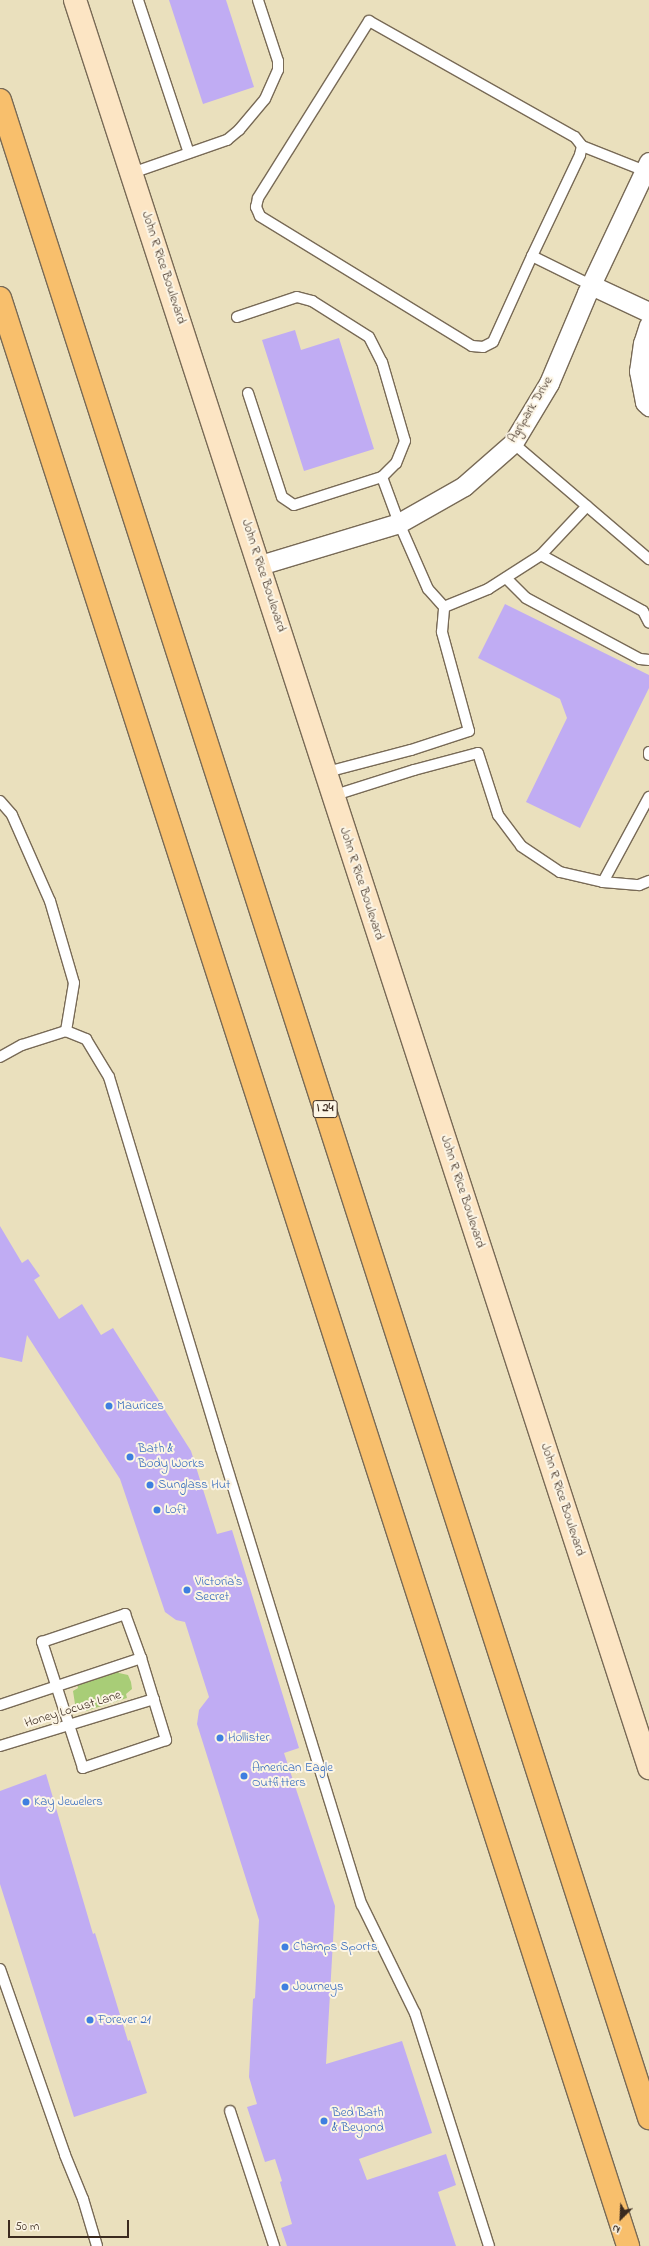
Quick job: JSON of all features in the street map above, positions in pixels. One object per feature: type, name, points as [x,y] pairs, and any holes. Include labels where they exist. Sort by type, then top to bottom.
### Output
[{"type":"highway","name":"I 24","points":[[0,100],[649,2118]]},
{"type":"highway","points":[[0,298],[628,2246]]},
{"type":"street","name":"John R Rice Boulevard","points":[[75,0],[260,566],[326,772],[332,796],[649,1768]]},
{"type":"street","name":"Agripark Drive","points":[[260,566],[399,524],[464,486],[513,442],[549,383],[591,285],[647,166]]},
{"type":"street","points":[[591,285],[649,312]]},
{"type":"street","points":[[649,325],[643,343],[639,371],[645,402],[649,406]]},
{"type":"lane","points":[[138,0],[189,153]]},
{"type":"lane","points":[[132,173],[227,140],[239,130],[265,99],[278,70],[278,61],[258,0]]},
{"type":"lane","points":[[582,146],[580,155],[493,342],[483,347],[472,346],[260,216],[256,207],[258,198],[268,180],[369,21],[575,137],[582,146],[647,166]]},
{"type":"lane","points":[[532,256],[591,285]]},
{"type":"lane","points":[[237,317],[298,298],[312,302],[369,337],[382,362],[405,441],[396,463],[382,477],[294,505],[282,498],[248,393]]},
{"type":"lane","points":[[513,442],[649,558]]},
{"type":"lane","points":[[326,772],[411,750],[469,731],[442,632],[444,607],[428,589],[399,524],[382,477]]},
{"type":"lane","points":[[444,607],[488,590],[541,555],[587,506]]},
{"type":"lane","points":[[541,555],[643,611],[649,623]]},
{"type":"lane","points":[[506,578],[526,598],[640,659],[649,660]]},
{"type":"lane","points":[[332,796],[414,770],[478,753],[498,815],[521,846],[560,872],[603,882],[639,885],[649,881]]},
{"type":"lane","points":[[603,882],[649,797]]},
{"type":"lane","points":[[0,800],[12,815],[50,900],[74,983],[66,1031]]},
{"type":"lane","points":[[0,1057],[22,1045],[66,1031],[86,1039],[109,1077],[223,1456],[362,1905],[415,2013],[489,2246]]},
{"type":"lane","points":[[125,1614],[141,1658],[166,1740],[83,1768],[57,1686],[42,1642],[125,1614]]},
{"type":"lane","name":"Honey Locust Lane","points":[[0,1705],[141,1658]]},
{"type":"lane","name":"Honey Locust Lane","points":[[0,1746],[154,1699]]},
{"type":"lane","points":[[0,1969],[65,2155],[84,2199],[97,2246]]},
{"type":"lane","points":[[230,2111],[274,2246]]},
{"type":"green space","points":[[118,1671],[119,1673],[128,1675],[131,1682],[132,1689],[126,1694],[127,1698],[86,1711],[85,1707],[81,1709],[75,1704],[73,1691],[78,1688],[77,1684]]},
{"type":"building","points":[[169,0],[226,0],[254,87],[203,104]]},
{"type":"building","points":[[295,330],[301,350],[339,338],[374,449],[304,471],[262,340]]},
{"type":"building","points":[[505,604],[649,675],[649,688],[580,828],[526,802],[567,718],[560,699],[478,658]]},
{"type":"building","points":[[0,1226],[22,1263],[28,1259],[40,1276],[34,1280],[59,1319],[82,1304],[101,1335],[113,1328],[191,1451],[217,1534],[232,1530],[299,1748],[284,1753],[335,1906],[326,2064],[402,2041],[432,2133],[359,2159],[367,2180],[446,2154],[456,2185],[438,2192],[456,2246],[287,2246],[281,2228],[292,2224],[280,2182],[282,2181],[275,2159],[265,2162],[247,2107],[257,2104],[249,2077],[259,1920],[197,1724],[199,1710],[209,1697],[185,1622],[176,1620],[165,1612],[120,1479],[27,1335],[22,1362],[0,1357]]},
{"type":"building","points":[[46,1774],[93,1934],[95,1933],[128,2041],[130,2040],[147,2093],[74,2117],[0,1884],[0,1791]]},
{"type":"place","name":"Maurices","points":[[109,1406]]},
{"type":"place","name":"Bath & Body Works","points":[[130,1457]]},
{"type":"place","name":"Sunglass Hut","points":[[150,1485]]},
{"type":"place","name":"Loft","points":[[157,1510]]},
{"type":"place","name":"Victoria's Secret","points":[[187,1590]]},
{"type":"place","name":"Hollister","points":[[220,1738]]},
{"type":"place","name":"American Eagle Outfitters","points":[[244,1776]]},
{"type":"place","name":"Kay Jewelers","points":[[26,1802]]},
{"type":"place","name":"Champs Sports","points":[[285,1947]]},
{"type":"place","name":"Journeys","points":[[285,1987]]},
{"type":"place","name":"Forever 21","points":[[90,2020]]},
{"type":"place","name":"Bed Bath & Beyond","points":[[324,2121]]}]
